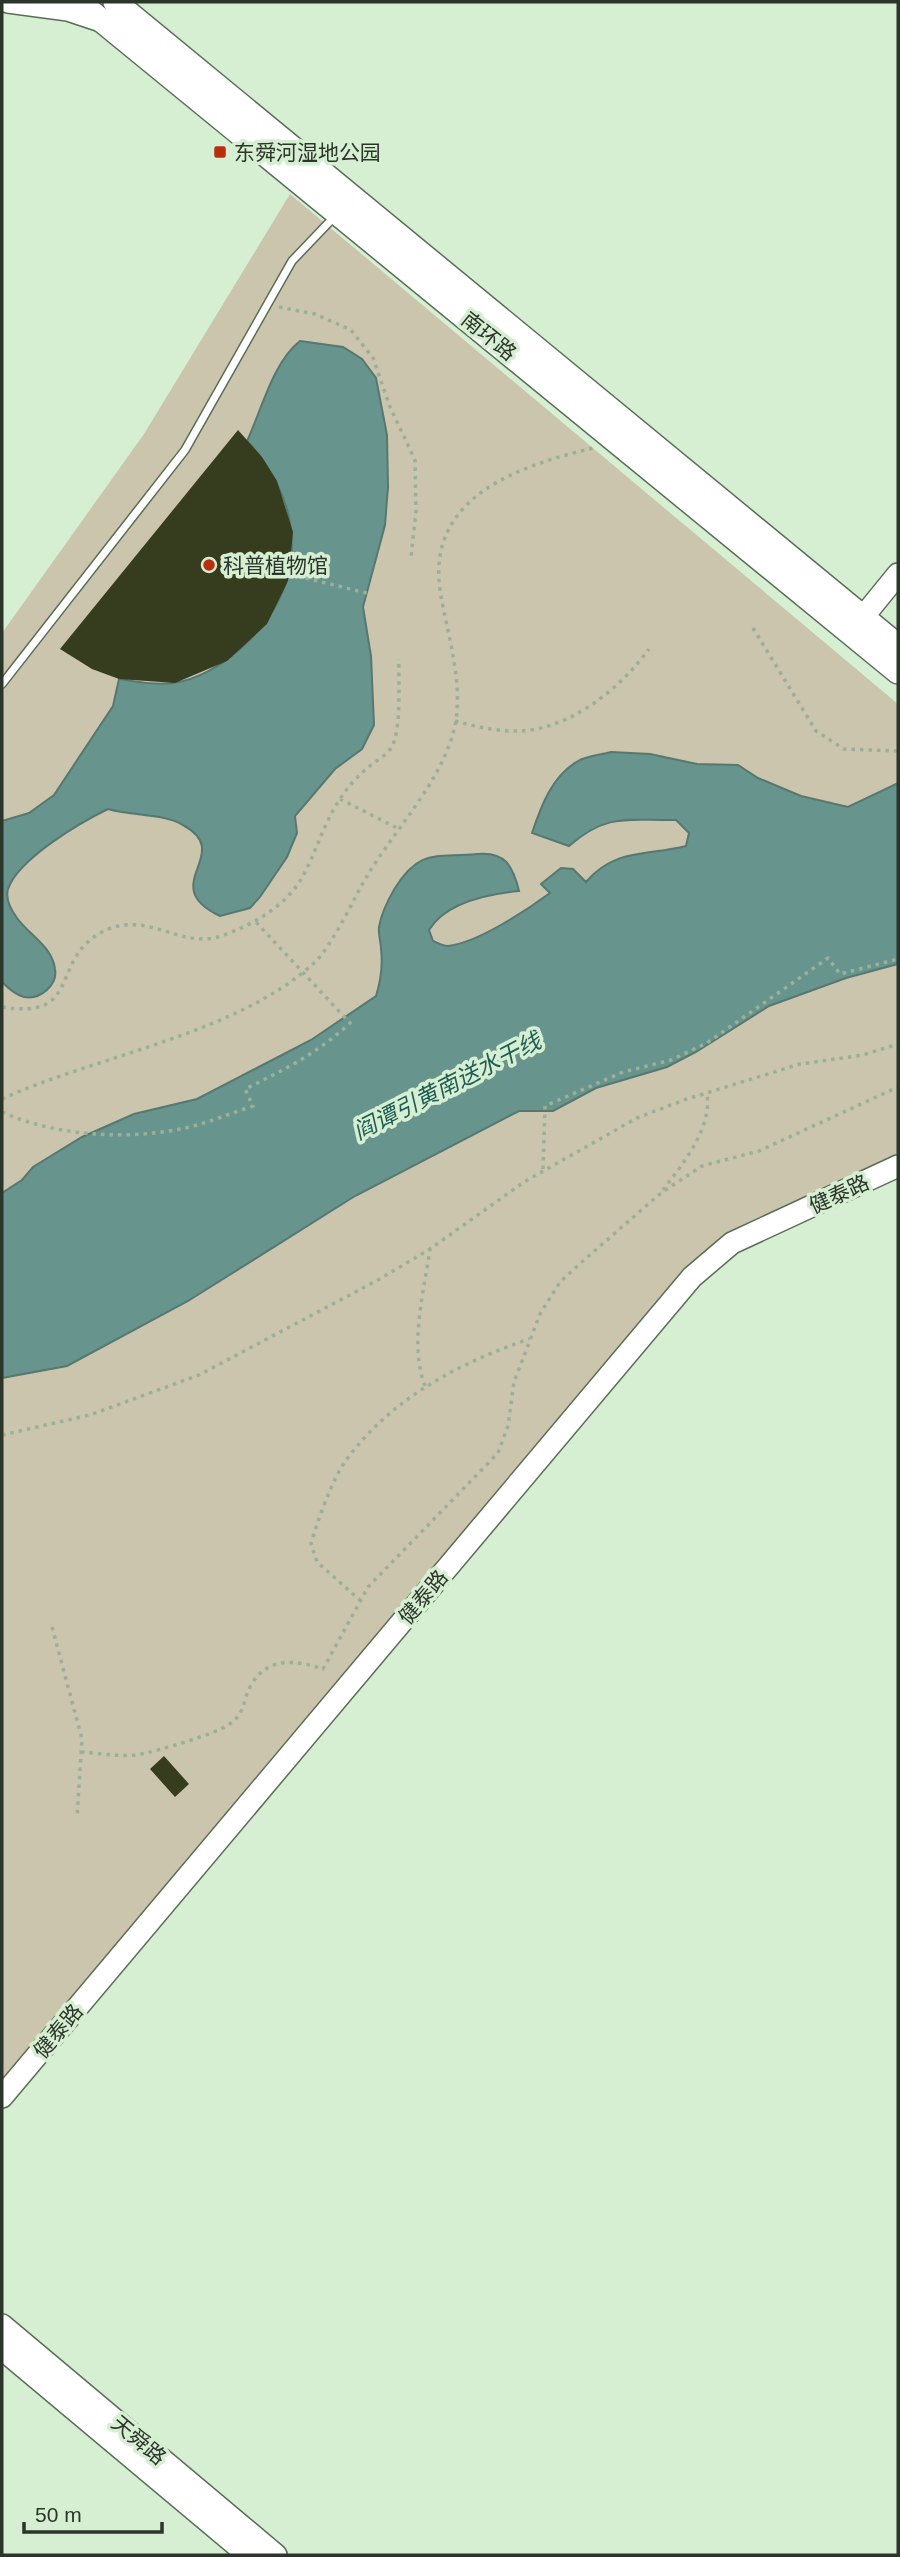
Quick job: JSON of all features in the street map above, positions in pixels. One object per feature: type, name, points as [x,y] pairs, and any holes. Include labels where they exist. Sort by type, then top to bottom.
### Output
[{"type":"main road","name":"南环路","points":[[79,2],[898,672]]},
{"type":"main road","name":"南环路","points":[[115,2],[898,646]]},
{"type":"street","points":[[8,2],[68,10],[104,23]]},
{"type":"street","points":[[129,2],[144,26]]},
{"type":"street","points":[[863,617],[898,574]]},
{"type":"street","name":"健泰路","points":[[2,2097],[692,1278],[732,1243],[898,1166]]},
{"type":"street","name":"天舜路","points":[[2,2325],[276,2555]]},
{"type":"street","name":"天舜路","points":[[2,2349],[248,2555]]},
{"type":"lane","points":[[2,684],[185,450],[292,261],[338,213]]},
{"type":"path","points":[[266,305],[315,314],[351,330],[373,358],[390,407],[415,460],[416,511],[411,557]]},
{"type":"path","points":[[2,1099],[47,1079],[227,1017],[289,984],[318,959],[422,796],[451,741],[455,721],[456,671],[440,585],[442,548],[454,516],[474,495],[523,471],[571,453],[618,442]]},
{"type":"path","points":[[289,574],[367,593]]},
{"type":"path","points":[[753,628],[816,731],[844,749],[898,751]]},
{"type":"path","points":[[455,721],[516,731],[555,724],[587,708],[635,669],[649,649]]},
{"type":"path","points":[[2,1007],[41,1009],[54,1000],[83,948],[98,934],[120,924],[148,925],[198,940],[218,936],[254,920],[290,896],[305,873],[340,799],[352,783],[391,749],[395,736],[400,659]]},
{"type":"path","points":[[340,799],[399,829]]},
{"type":"path","points":[[2,1112],[24,1122],[95,1133],[182,1129],[253,1106],[245,1089],[298,1064],[325,1046],[350,1023],[254,920]]},
{"type":"path","points":[[543,1170],[545,1106],[623,1072],[671,1060],[707,1043],[828,958],[840,974],[898,959]]},
{"type":"path","points":[[2,1435],[90,1415],[199,1375],[430,1249],[543,1170],[637,1118],[800,1064],[863,1055],[898,1044]]},
{"type":"path","points":[[82,1752],[140,1755],[226,1727],[242,1714],[251,1684],[269,1666],[298,1660],[323,1669],[368,1587],[389,1562],[436,1518],[498,1453],[508,1426],[514,1382],[529,1339],[560,1282],[661,1193],[702,1166],[759,1151],[898,1087]]},
{"type":"path","points":[[661,1193],[701,1132],[709,1107],[707,1093]]},
{"type":"path","points":[[425,1386],[418,1368],[419,1334],[430,1249]]},
{"type":"path","points":[[361,1601],[317,1562],[310,1544],[345,1461],[392,1412],[425,1386],[482,1355],[529,1339]]},
{"type":"path","points":[[52,1627],[74,1702],[82,1752],[77,1817]]},
{"type":"shaded area","points":[[290,194],[898,704],[898,1166],[732,1243],[2,2097],[2,633],[144,434]]},
{"type":"water","points":[[300,341],[343,347],[362,359],[376,378],[387,435],[388,487],[385,525],[363,607],[371,656],[374,725],[362,749],[335,769],[295,816],[297,833],[287,857],[250,908],[220,916],[202,904],[194,893],[194,881],[202,847],[197,836],[175,821],[108,809],[37,854],[14,877],[7,893],[8,901],[22,924],[45,947],[53,961],[55,975],[51,986],[42,994],[21,996],[2,982],[2,821],[29,813],[54,795],[113,706],[119,679],[173,683],[209,671],[240,649],[262,626],[278,601],[288,575],[292,548],[290,520],[281,493],[267,466],[247,441],[275,373]]},
{"type":"water","name":"阎谭引黄南送水干线","points":[[611,752],[650,754],[697,764],[738,765],[758,778],[801,796],[848,807],[898,783],[898,964],[846,978],[769,1006],[667,1067],[596,1088],[553,1111],[519,1111],[355,1196],[188,1301],[67,1366],[2,1378],[2,1193],[22,1180],[33,1167],[82,1137],[134,1114],[197,1099],[311,1040],[376,996],[382,967],[379,930],[381,917],[404,875],[421,861],[440,856],[495,855],[506,862],[517,882],[519,891],[469,901],[436,920],[429,930],[433,941],[448,946],[460,944],[487,932],[540,900],[550,893],[541,884],[561,868],[573,869],[586,882],[608,863],[620,858],[686,846],[689,833],[676,820],[608,823],[583,835],[569,846],[532,833],[544,802],[561,775],[582,759]]},
{"type":"building","name":"科普植物馆","points":[[238,430],[262,457],[277,481],[293,532],[288,581],[267,624],[227,661],[175,683],[119,679],[92,669],[60,649]]},
{"type":"building","points":[[164,1756],[189,1784],[175,1797],[150,1769]]},
{"type":"place","name":"东舜河湿地公园","points":[[220,152]]},
{"type":"place","name":"科普植物馆","points":[[209,565]]}]
